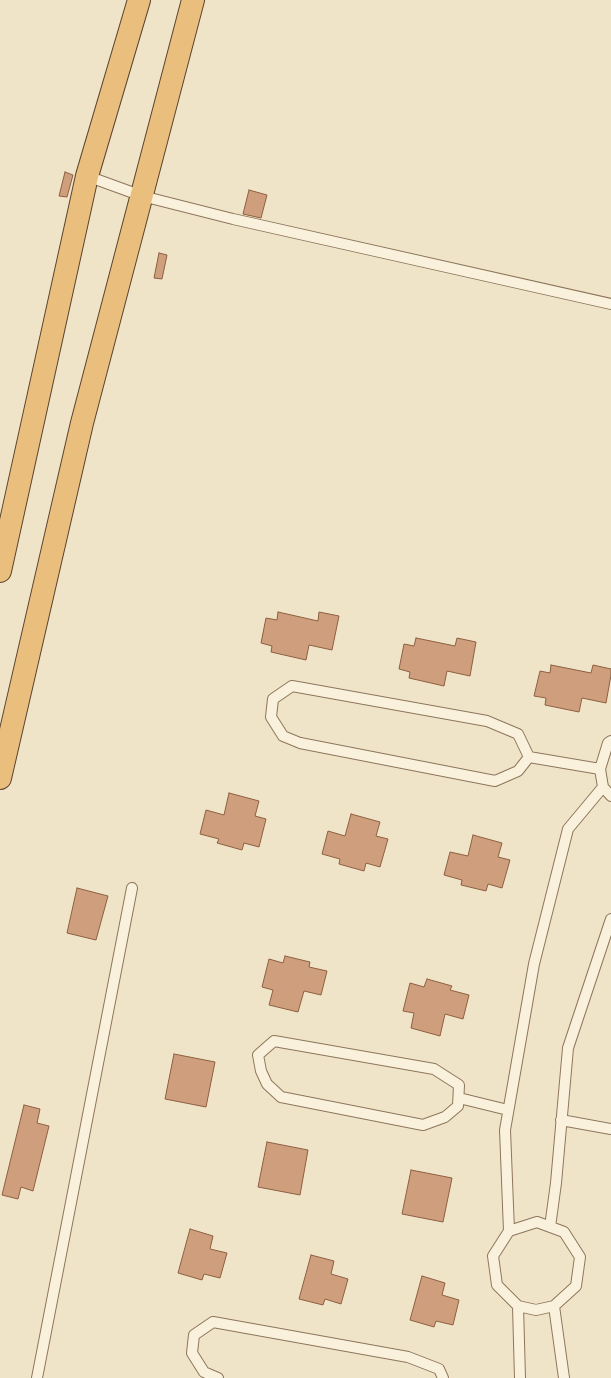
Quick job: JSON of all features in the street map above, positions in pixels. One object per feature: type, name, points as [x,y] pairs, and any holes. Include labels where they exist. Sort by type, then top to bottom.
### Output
[{"type":"highway","points":[[0,571],[87,176],[139,0]]},
{"type":"highway","points":[[0,778],[82,422],[193,0]]},
{"type":"lane","points":[[87,176],[142,196],[232,218],[611,304]]},
{"type":"lane","points":[[292,686],[487,721],[518,734],[529,757],[518,771],[495,781],[300,743],[283,736],[271,717],[273,699],[292,686]]},
{"type":"lane","points":[[611,741],[608,743],[600,769],[604,787],[611,796]]},
{"type":"lane","points":[[529,757],[600,769]]},
{"type":"lane","points":[[509,1231],[537,1222],[564,1232],[580,1257],[576,1286],[554,1306],[536,1310],[518,1306],[497,1285],[493,1256],[509,1231],[505,1130],[534,964],[568,830],[604,787]]},
{"type":"lane","points":[[37,1378],[132,888]]},
{"type":"lane","points":[[550,1227],[556,1183],[568,1048],[611,919]]},
{"type":"lane","points":[[274,1041],[434,1069],[459,1085],[458,1098],[458,1106],[445,1117],[423,1125],[281,1097],[267,1084],[261,1071],[258,1055],[274,1041]]},
{"type":"lane","points":[[458,1098],[508,1110]]},
{"type":"lane","points":[[562,1120],[611,1129]]},
{"type":"lane","points":[[518,1306],[520,1378]]},
{"type":"lane","points":[[554,1306],[564,1378]]},
{"type":"lane","points":[[218,1378],[204,1372],[192,1353],[194,1335],[213,1322],[408,1357],[439,1369],[443,1378]]},
{"type":"building","points":[[65,172],[73,175],[67,197],[59,196]]},
{"type":"building","points":[[249,190],[267,195],[261,218],[243,214]]},
{"type":"building","points":[[159,253],[167,255],[162,279],[154,278]]},
{"type":"building","points":[[278,612],[318,621],[319,612],[339,616],[332,650],[309,645],[306,660],[271,652],[272,646],[261,643],[266,618],[277,620]]},
{"type":"building","points":[[416,638],[455,646],[457,638],[476,642],[470,676],[447,671],[444,686],[409,678],[410,672],[399,669],[404,644],[414,646]]},
{"type":"building","points":[[551,665],[591,673],[593,665],[611,669],[606,703],[582,698],[579,712],[545,705],[546,698],[534,696],[540,671],[550,673]]},
{"type":"building","points":[[229,793],[259,801],[255,816],[266,819],[259,847],[244,843],[242,850],[217,843],[219,839],[200,834],[206,810],[224,815]]},
{"type":"building","points":[[351,814],[380,822],[376,836],[388,839],[380,867],[366,863],[364,871],[339,864],[340,859],[322,854],[328,831],[345,836]]},
{"type":"building","points":[[473,835],[502,843],[498,857],[510,860],[502,888],[488,884],[486,891],[461,885],[462,880],[444,875],[450,852],[468,856]]},
{"type":"building","points":[[77,888],[108,896],[96,940],[67,933]]},
{"type":"building","points":[[285,956],[310,962],[309,967],[327,971],[321,995],[304,991],[298,1012],[269,1005],[273,990],[262,987],[269,959],[283,963]]},
{"type":"building","points":[[427,979],[452,986],[450,990],[469,995],[463,1019],[445,1014],[440,1036],[411,1028],[414,1013],[403,1011],[410,983],[424,987]]},
{"type":"building","points":[[174,1054],[215,1062],[206,1107],[165,1099]]},
{"type":"building","points":[[24,1105],[40,1109],[37,1123],[49,1126],[33,1191],[21,1187],[18,1199],[2,1195]]},
{"type":"building","points":[[267,1142],[308,1150],[300,1195],[258,1187]]},
{"type":"building","points":[[411,1170],[452,1178],[443,1222],[402,1214]]},
{"type":"building","points":[[190,1229],[213,1236],[210,1249],[227,1253],[220,1278],[204,1274],[202,1280],[178,1273]]},
{"type":"building","points":[[311,1255],[334,1261],[331,1274],[348,1279],[341,1304],[325,1299],[323,1305],[299,1299]]},
{"type":"building","points":[[422,1276],[445,1283],[442,1295],[459,1300],[453,1325],[436,1321],[434,1327],[410,1320]]}]
